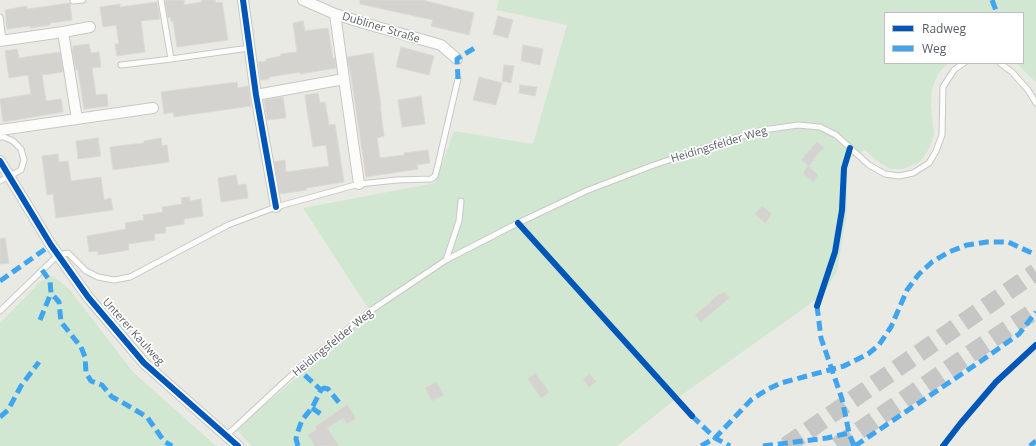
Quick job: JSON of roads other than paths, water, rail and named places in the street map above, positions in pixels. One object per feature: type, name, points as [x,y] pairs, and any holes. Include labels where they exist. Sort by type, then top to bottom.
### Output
[{"type":"street","points":[[243,0],[256,95],[276,207]]},
{"type":"street","name":"Dubliner Straße","points":[[303,0],[335,14],[441,46],[457,59]]},
{"type":"street","points":[[335,14],[359,184]]},
{"type":"street","points":[[2,40],[63,32],[90,26]]},
{"type":"street","points":[[63,32],[77,119]]},
{"type":"street","points":[[256,95],[344,79]]},
{"type":"street","points":[[0,130],[153,108]]},
{"type":"street","name":"Unterer Kaulweg","points":[[0,161],[58,256],[88,297],[144,363],[238,446]]},
{"type":"lane","points":[[73,1],[83,0]]},
{"type":"lane","points":[[161,0],[171,59]]},
{"type":"lane","points":[[0,17],[2,40]]},
{"type":"lane","points":[[121,65],[249,48]]},
{"type":"lane","name":"Heidingsfelder Weg","points":[[227,435],[298,369],[373,309],[446,260],[518,223],[586,191],[651,166],[763,130],[798,125],[820,127],[836,135],[869,165],[885,174],[899,176],[913,173],[929,163],[936,151],[942,135],[943,87],[954,70],[963,64]]},
{"type":"lane","points":[[1001,64],[1012,72],[1028,90],[1036,103]]},
{"type":"lane","points":[[0,311],[58,256],[68,253],[86,271],[98,277],[114,280],[130,277],[228,225],[276,207],[359,184],[397,180],[431,179],[435,176],[458,79]]},
{"type":"lane","points":[[0,137],[4,136],[13,141],[21,149],[24,160],[21,170],[0,181]]},
{"type":"lane","points":[[446,260],[459,221],[461,201]]},
{"type":"tunnel","points":[[786,446],[1036,272]]},
{"type":"tunnel","points":[[837,446],[1036,310]]}]
